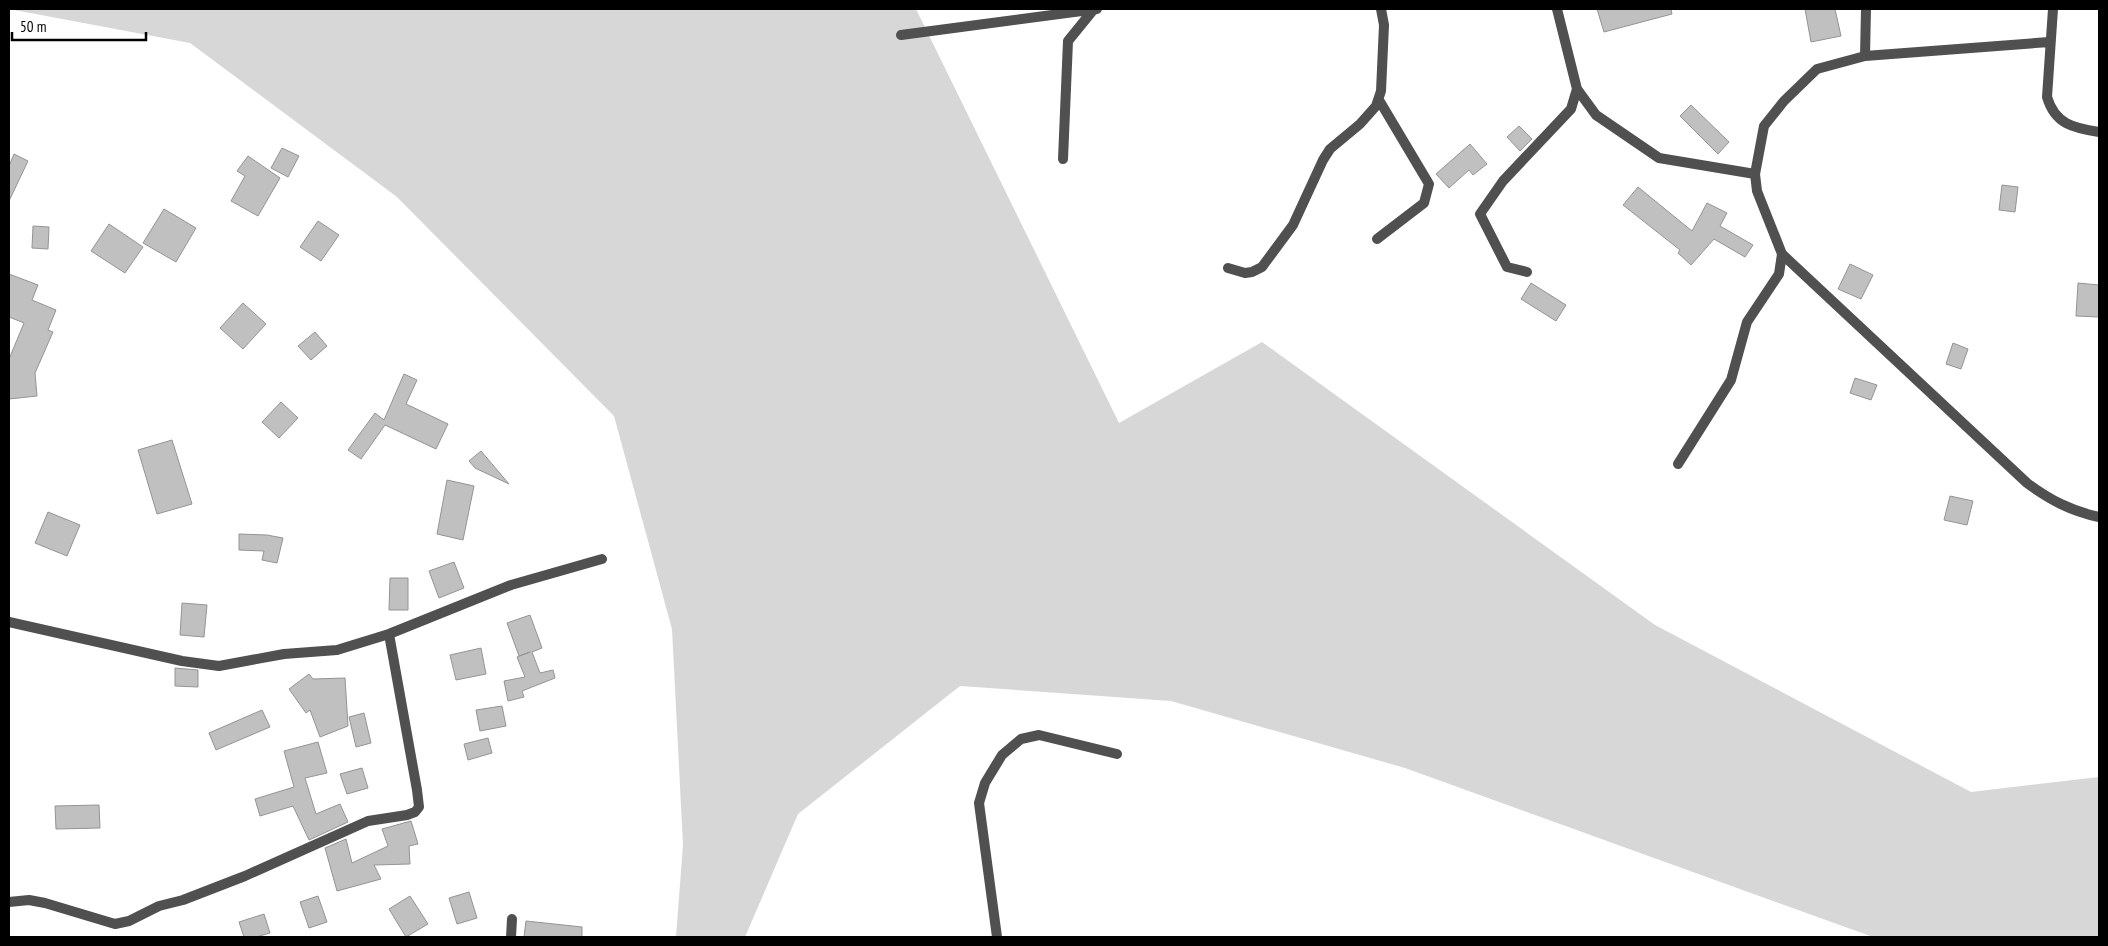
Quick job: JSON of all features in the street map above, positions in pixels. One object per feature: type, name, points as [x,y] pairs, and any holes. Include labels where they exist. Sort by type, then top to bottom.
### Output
[{"type":"street","points":[[901,35],[1096,9]]},
{"type":"street","points":[[1063,159],[1068,41],[1096,9]]},
{"type":"street","points":[[1228,268],[1245,273],[1262,267],[1293,225],[1326,154],[1360,124],[1379,100],[1384,25],[1381,9]]},
{"type":"street","points":[[1557,9],[1577,89],[1596,115],[1659,158],[1755,174]]},
{"type":"street","points":[[1866,9],[1866,56]]},
{"type":"street","points":[[2053,9],[2046,97],[2051,111],[2060,120],[2080,129],[2099,132]]},
{"type":"street","points":[[2049,42],[1866,56],[1817,69],[1784,101],[1764,126],[1755,174],[1757,191],[1782,254],[2027,483],[2049,500],[2099,517]]},
{"type":"street","points":[[1527,272],[1507,266],[1480,214],[1503,181],[1571,109],[1577,89]]},
{"type":"street","points":[[1377,240],[1424,203],[1429,184],[1379,100]]},
{"type":"street","points":[[1678,464],[1731,380],[1747,322],[1779,274],[1782,254]]},
{"type":"street","points":[[9,622],[182,661],[219,666],[284,654],[338,650],[389,634],[511,585],[602,559]]},
{"type":"street","points":[[9,902],[29,900],[115,924],[129,922],[159,906],[183,900],[244,876],[368,821],[408,815],[415,812],[419,808],[418,790],[389,634]]},
{"type":"street","points":[[997,937],[979,803],[985,783],[1002,755],[1021,739],[1039,735],[1117,754]]},
{"type":"street","points":[[511,937],[512,919]]},
{"type":"shaded area","points":[[9,9],[916,9],[1119,423],[1262,342],[1655,625],[1971,792],[2099,777],[2099,937],[1873,937],[1405,768],[1171,701],[960,686],[798,814],[745,937],[676,937],[683,845],[672,629],[614,416],[397,197],[190,43]]},
{"type":"building","points":[[1597,9],[1671,9],[1672,14],[1604,32]]},
{"type":"building","points":[[1805,9],[1835,9],[1841,36],[1811,42]]},
{"type":"building","points":[[1691,105],[1729,142],[1718,154],[1680,116]]},
{"type":"building","points":[[1519,126],[1532,139],[1520,151],[1507,137]]},
{"type":"building","points":[[1470,144],[1487,164],[1473,175],[1469,170],[1449,188],[1436,174]]},
{"type":"building","points":[[282,148],[299,156],[288,177],[271,168]]},
{"type":"building","points":[[14,154],[28,161],[9,201],[9,166]]},
{"type":"building","points":[[248,156],[280,178],[258,216],[231,201],[245,176],[237,171]]},
{"type":"building","points":[[2002,185],[2018,187],[2015,212],[1999,210]]},
{"type":"building","points":[[1638,187],[1692,231],[1707,203],[1727,213],[1720,226],[1753,245],[1745,257],[1714,239],[1691,265],[1678,253],[1680,250],[1623,205]]},
{"type":"building","points":[[164,209],[196,228],[176,262],[143,243]]},
{"type":"building","points":[[318,221],[339,235],[321,261],[300,247]]},
{"type":"building","points":[[109,224],[143,247],[125,273],[91,251]]},
{"type":"building","points":[[33,226],[49,227],[48,249],[32,248]]},
{"type":"building","points":[[1850,264],[1873,275],[1861,299],[1838,289]]},
{"type":"building","points":[[9,274],[38,285],[32,300],[56,310],[48,330],[53,332],[35,373],[37,396],[9,399],[9,359],[24,323],[9,317]]},
{"type":"building","points":[[1531,283],[1566,305],[1556,321],[1521,299]]},
{"type":"building","points":[[2078,283],[2099,285],[2099,317],[2076,316]]},
{"type":"building","points":[[243,303],[266,324],[243,349],[220,328]]},
{"type":"building","points":[[315,332],[327,346],[311,360],[298,346]]},
{"type":"building","points":[[1953,343],[1968,349],[1961,369],[1946,364]]},
{"type":"building","points":[[404,374],[417,380],[406,404],[448,424],[436,449],[385,425],[361,459],[348,450],[375,413],[384,420]]},
{"type":"building","points":[[1855,378],[1877,385],[1871,400],[1850,393]]},
{"type":"building","points":[[281,402],[298,418],[279,438],[262,422]]},
{"type":"building","points":[[172,440],[192,504],[157,514],[138,450]]},
{"type":"building","points":[[481,451],[509,484],[475,468],[469,461]]},
{"type":"building","points":[[447,480],[474,486],[463,540],[437,534]]},
{"type":"building","points":[[1950,496],[1973,501],[1967,525],[1944,520]]},
{"type":"building","points":[[48,512],[80,525],[67,556],[35,543]]},
{"type":"building","points":[[239,534],[267,535],[283,538],[277,563],[262,560],[264,551],[239,550]]},
{"type":"building","points":[[454,562],[464,588],[439,598],[429,571]]},
{"type":"building","points":[[390,578],[408,578],[408,610],[389,610]]},
{"type":"building","points":[[182,603],[207,605],[204,637],[180,635]]},
{"type":"building","points":[[530,615],[542,648],[532,652],[540,673],[553,670],[555,678],[522,691],[524,697],[508,701],[504,681],[525,677],[517,657],[530,652],[519,656],[507,623]]},
{"type":"building","points":[[481,648],[486,674],[456,680],[450,655]]},
{"type":"building","points":[[175,668],[198,670],[198,687],[175,686]]},
{"type":"building","points":[[309,674],[313,679],[345,678],[348,726],[320,737],[310,710],[306,713],[289,689]]},
{"type":"building","points":[[502,706],[506,726],[480,731],[476,710]]},
{"type":"building","points":[[262,710],[270,727],[216,750],[209,733]]},
{"type":"building","points":[[364,713],[371,743],[356,747],[349,717]]},
{"type":"building","points":[[488,738],[492,753],[468,760],[464,744]]},
{"type":"building","points":[[318,742],[327,773],[305,778],[316,814],[340,804],[348,822],[309,840],[293,806],[260,816],[255,799],[294,787],[284,751]]},
{"type":"building","points":[[362,768],[368,788],[347,794],[340,774]]},
{"type":"building","points":[[99,805],[100,828],[56,829],[55,806]]},
{"type":"building","points":[[411,821],[418,844],[409,846],[410,864],[374,865],[381,879],[337,891],[325,848],[346,839],[352,863],[388,846],[382,829]]},
{"type":"building","points":[[469,892],[477,918],[457,924],[449,898]]},
{"type":"building","points":[[318,896],[327,922],[309,928],[300,902]]},
{"type":"building","points":[[410,896],[428,924],[406,937],[389,909]]},
{"type":"building","points":[[264,914],[270,933],[256,937],[244,937],[239,922]]},
{"type":"building","points":[[526,921],[582,927],[582,937],[524,937]]}]
